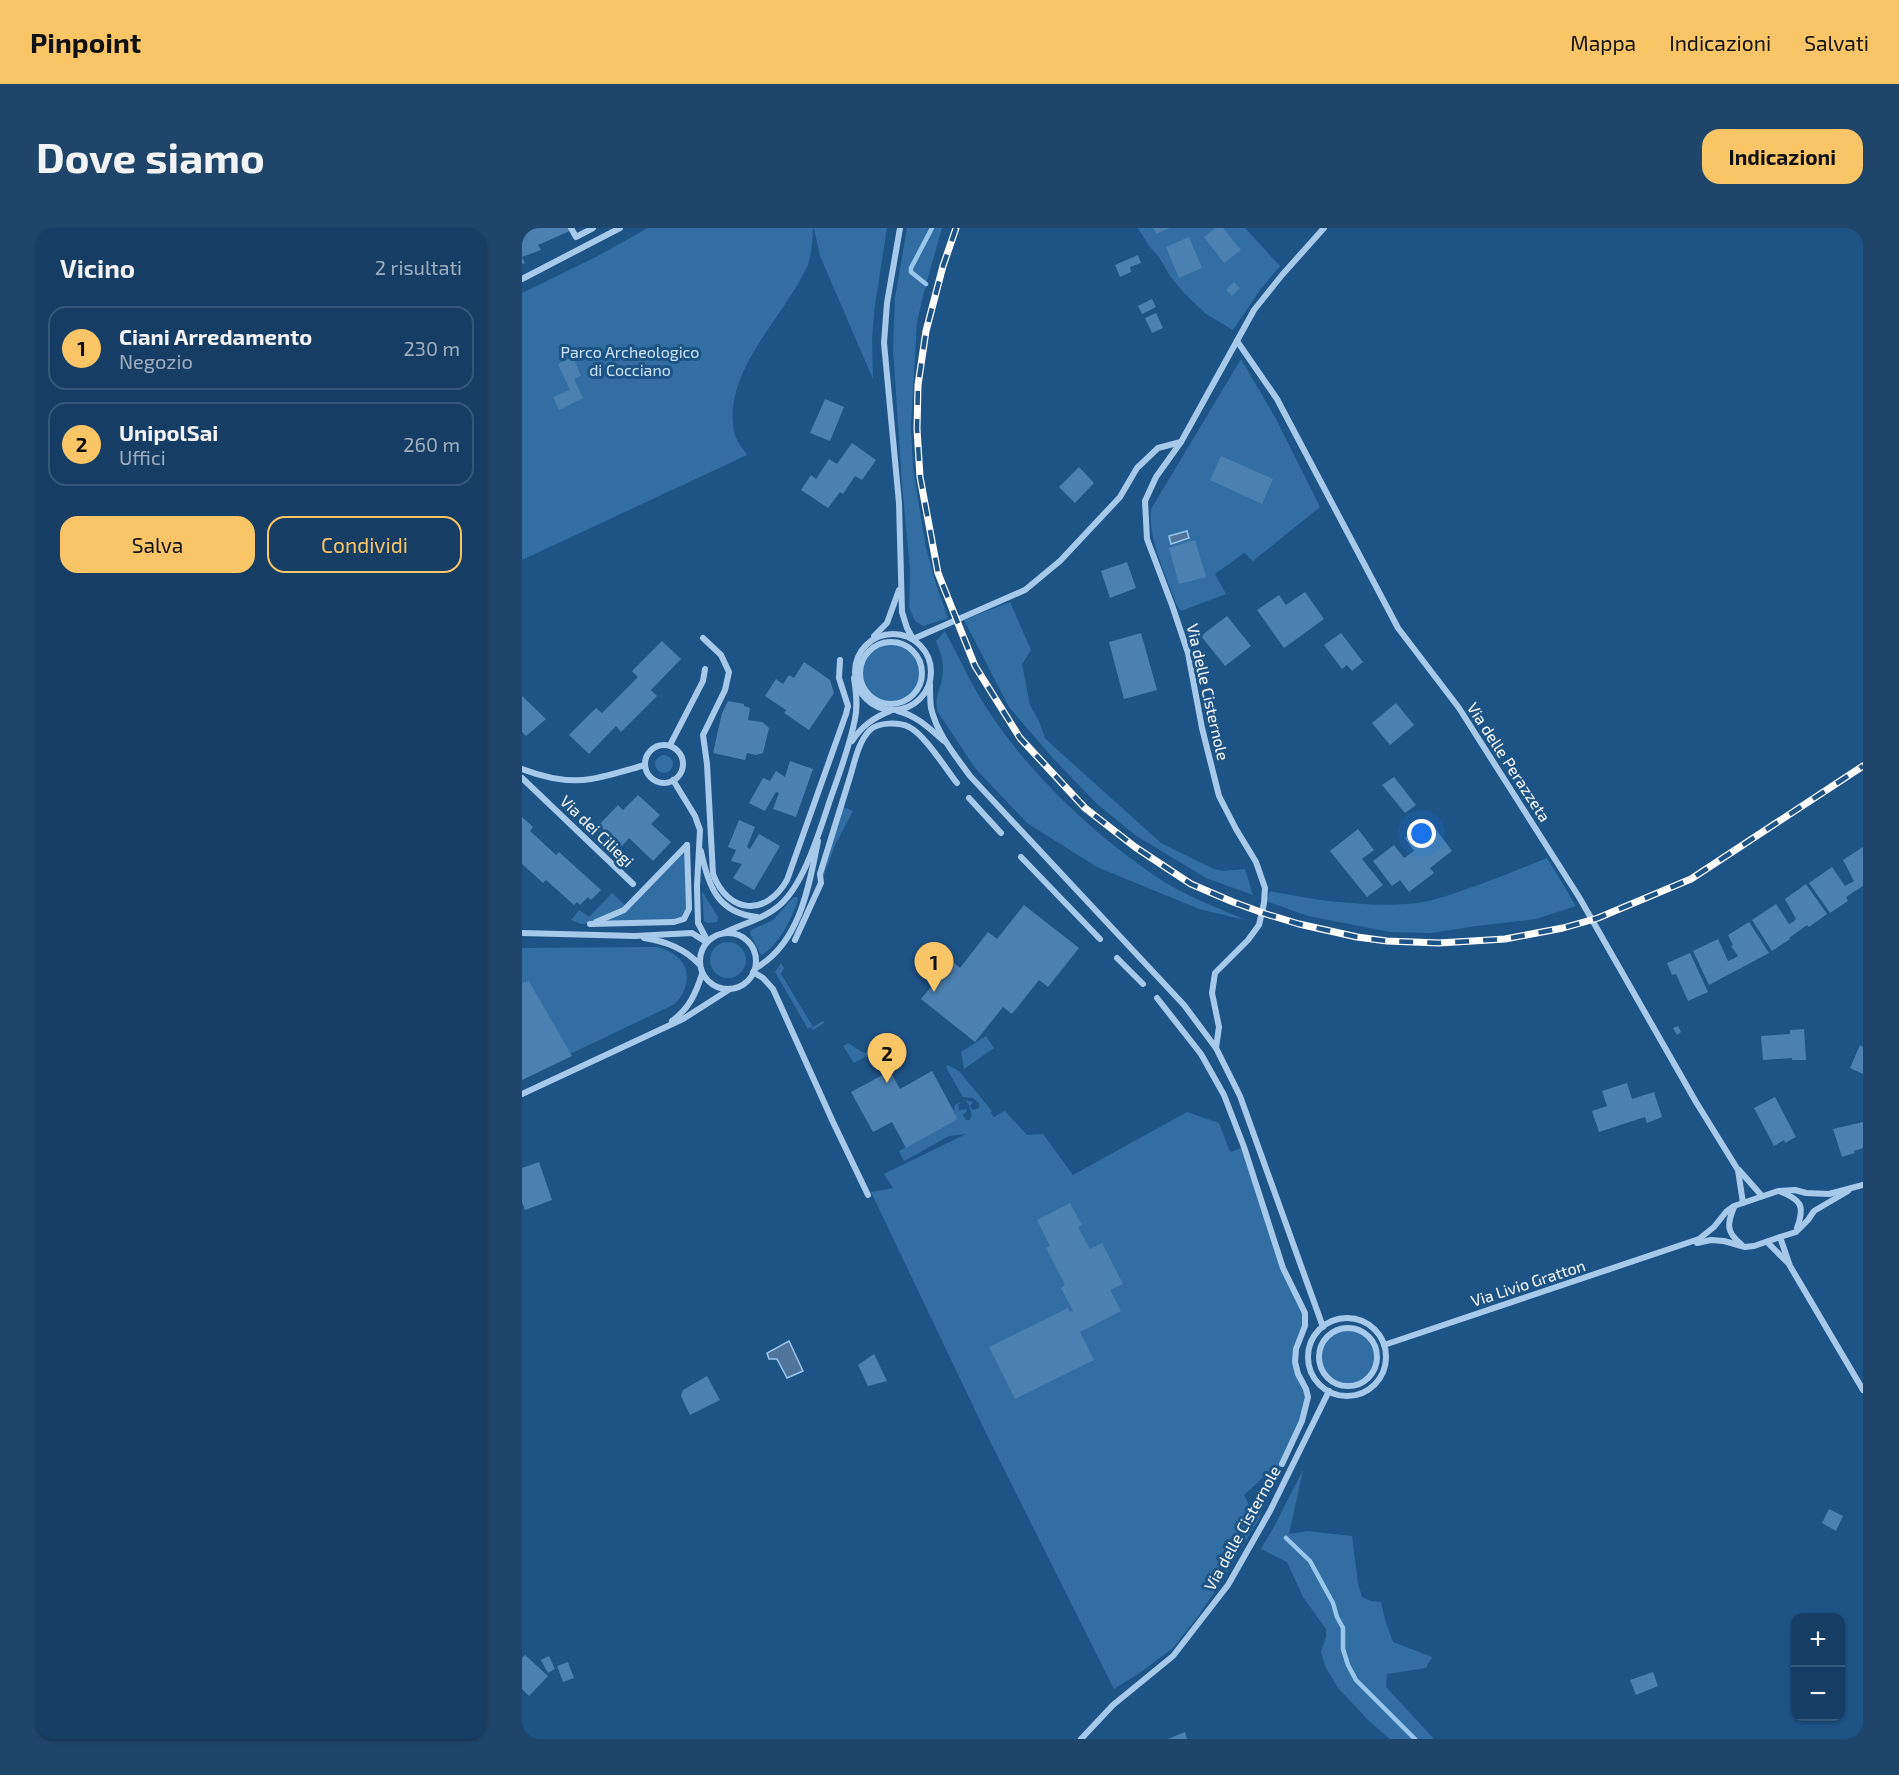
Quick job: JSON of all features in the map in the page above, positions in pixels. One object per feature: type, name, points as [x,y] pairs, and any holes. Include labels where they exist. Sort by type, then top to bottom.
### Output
[{"type":"street","points":[[571,228],[576,237],[593,228]]},
{"type":"street","points":[[522,279],[620,228]]},
{"type":"street","points":[[900,228],[887,303],[884,343],[899,503],[902,612],[913,639]]},
{"type":"street","name":"Via delle Cisternole","points":[[1216,1048],[1219,1027],[1212,993],[1215,973],[1248,940],[1259,925],[1265,888],[1256,862],[1219,796],[1202,728],[1188,653],[1147,539],[1145,501],[1156,477],[1181,442],[1254,310],[1324,228]]},
{"type":"street","name":"Via delle Perazzeta","points":[[1237,341],[1277,399],[1398,628],[1459,708],[1579,897],[1696,1102],[1738,1170],[1743,1203]]},
{"type":"street","points":[[868,642],[890,633],[913,639],[1025,590],[1060,561],[1120,497],[1137,468],[1158,448],[1181,442]]},
{"type":"street","points":[[730,990],[709,983],[702,974],[699,964],[700,954],[706,941],[717,934],[761,918],[785,900],[797,883],[821,827],[848,749],[857,700],[854,678],[857,658],[860,651],[888,623],[901,584]]},
{"type":"street","points":[[703,638],[721,655],[729,672],[725,690],[703,735],[707,764],[713,874],[717,886],[725,895],[735,903],[748,906],[761,905],[772,899],[781,891],[787,880],[848,706],[839,678],[840,660]]},
{"type":"street","name":"Via delle Cisternole","points":[[913,639],[926,652],[931,668],[931,708],[937,724],[948,746],[969,776],[1185,1005],[1216,1048],[1240,1096],[1323,1327]]},
{"type":"street","points":[[892,642],[910,648],[917,655],[922,673],[915,693],[907,700],[897,704],[876,701],[862,685],[861,664],[866,655],[873,647],[882,643],[892,642]]},
{"type":"street","points":[[670,745],[703,681],[705,669]]},
{"type":"street","name":"Via delle Cisternole","points":[[854,678],[865,699],[876,707],[908,714],[921,721],[948,746]]},
{"type":"street","points":[[848,749],[859,730],[870,720],[916,702],[923,696],[930,684]]},
{"type":"street","points":[[795,940],[821,883],[820,874],[854,762],[864,738],[871,729],[875,726],[889,724],[909,727],[919,734],[957,783]]},
{"type":"street","points":[[662,744],[670,745],[681,754],[682,769],[674,780],[666,783],[659,782],[647,773],[646,758],[655,747],[662,744]]},
{"type":"street","points":[[522,769],[559,780],[589,780],[645,765]]},
{"type":"street","name":"Via dei Ciliegi","points":[[522,778],[633,884]]},
{"type":"street","points":[[674,780],[695,816],[700,830],[698,922],[706,941]]},
{"type":"street","points":[[969,798],[1001,833]]},
{"type":"street","points":[[754,970],[766,962],[781,946],[804,904],[821,827]]},
{"type":"street","points":[[699,844],[706,873],[713,890],[721,901],[739,913],[761,918]]},
{"type":"street","points":[[687,845],[689,909],[684,919],[674,922],[590,924],[624,910],[687,845]]},
{"type":"street","points":[[1021,857],[1100,939]]},
{"type":"street","points":[[522,933],[635,936],[692,933],[706,941]]},
{"type":"street","points":[[522,1094],[682,1019],[709,1005],[730,990],[742,986],[751,978],[754,970],[756,958],[754,949],[742,936],[724,933]]},
{"type":"street","points":[[635,936],[664,942],[687,952],[699,964]]},
{"type":"street","points":[[1117,958],[1143,984]]},
{"type":"street","points":[[754,970],[773,989],[832,1122],[868,1194]]},
{"type":"street","points":[[662,1028],[679,1016],[692,1000],[702,974]]},
{"type":"street","points":[[1157,998],[1193,1042],[1216,1080],[1244,1147],[1283,1268],[1305,1313],[1305,1326],[1296,1349],[1295,1362],[1308,1396],[1302,1421],[1282,1464]]},
{"type":"street","points":[[1738,1170],[1762,1196]]},
{"type":"street","name":"Via Livio Gratton","points":[[1384,1345],[1699,1239],[1734,1206],[1762,1196],[1778,1191],[1795,1190],[1829,1194],[1863,1185]]},
{"type":"street","name":"Via Livio Gratton","points":[[1681,1246],[1711,1240],[1724,1240],[1745,1247],[1767,1242],[1796,1232],[1814,1211],[1851,1189]]},
{"type":"street","points":[[1778,1191],[1791,1196],[1800,1204],[1802,1214],[1796,1232]]},
{"type":"street","points":[[1734,1206],[1729,1219],[1729,1230],[1732,1237],[1745,1247]]},
{"type":"street","points":[[1780,1237],[1790,1266],[1863,1390]]},
{"type":"street","points":[[1767,1242],[1790,1266]]},
{"type":"street","points":[[1346,1318],[1364,1322],[1376,1330],[1384,1345],[1386,1362],[1384,1371],[1377,1383],[1367,1391],[1351,1396],[1336,1395],[1320,1385],[1312,1376],[1308,1356],[1312,1339],[1323,1327],[1336,1320],[1346,1318]]},
{"type":"street","points":[[1349,1327],[1366,1333],[1376,1347],[1378,1356],[1376,1366],[1364,1382],[1354,1386],[1344,1386],[1327,1378],[1319,1362],[1321,1344],[1326,1337],[1332,1331],[1349,1327]]},
{"type":"street","name":"Via delle Cisternole","points":[[1081,1739],[1113,1705],[1173,1656],[1228,1585],[1270,1510],[1329,1391]]},
{"type":"green space","name":"Parco Archeologico di Cocciano","points":[[648,228],[813,228],[811,254],[806,269],[757,347],[737,388],[733,409],[734,431],[737,441],[747,455],[522,560],[522,293],[598,256]]},
{"type":"green space","points":[[814,228],[887,228],[872,337],[873,379],[820,256]]},
{"type":"green space","points":[[907,228],[942,228],[917,322],[911,426],[913,469],[926,548],[948,618],[923,626],[915,621],[909,607],[910,569],[893,348],[895,298]]},
{"type":"green space","points":[[1138,228],[1245,228],[1280,266],[1260,290],[1233,330],[1206,314],[1185,294]]},
{"type":"green space","points":[[1241,359],[1275,417],[1320,507],[1253,561],[1244,553],[1215,574],[1226,594],[1181,611],[1176,604],[1155,545],[1151,509]]},
{"type":"green space","points":[[1010,602],[1031,650],[1022,664],[1030,705],[1045,738],[1161,843],[1214,869],[1223,871],[1245,869],[1253,895],[1206,878],[1135,835],[1096,803],[1009,707],[964,620]]},
{"type":"green space","points":[[945,631],[979,696],[997,723],[1062,800],[1113,845],[1166,883],[1245,920],[1199,909],[1097,867],[1027,823],[975,768],[938,712],[937,698],[943,669],[936,641]]},
{"type":"green space","points":[[891,642],[903,644],[913,651],[920,661],[922,673],[920,685],[913,695],[903,702],[891,704],[879,702],[869,695],[862,685],[860,673],[862,661],[869,651],[879,644]]},
{"type":"green space","points":[[664,755],[670,758],[673,764],[670,770],[664,773],[658,770],[655,764],[658,758]]},
{"type":"green space","points":[[841,806],[853,811],[835,845],[821,883]]},
{"type":"green space","points":[[687,845],[689,909],[684,919],[581,924],[571,920],[579,910],[589,917],[612,893],[627,907]]},
{"type":"green space","points":[[1547,858],[1576,906],[1536,919],[1431,933],[1390,932],[1308,916],[1266,901],[1270,891],[1356,904],[1390,905],[1421,902],[1472,887]]},
{"type":"green space","points":[[702,891],[718,917],[717,922],[704,921]]},
{"type":"green space","points":[[794,897],[798,900],[784,931],[773,946],[761,955],[750,934],[751,930],[773,920]]},
{"type":"green space","points":[[728,942],[741,947],[746,960],[741,973],[728,978],[715,973],[710,960],[715,947]]},
{"type":"green space","points":[[655,947],[675,955],[685,968],[686,986],[675,1004],[570,1054],[529,981],[522,983],[522,948]]},
{"type":"green space","points":[[781,963],[784,968],[781,974],[813,1027],[823,1021],[824,1023],[813,1030],[811,1027],[808,1029],[775,972]]},
{"type":"green space","points":[[986,1036],[994,1048],[964,1069],[961,1052]]},
{"type":"green space","points":[[848,1043],[862,1052],[871,1054],[854,1063],[843,1046]]},
{"type":"green space","points":[[948,1065],[959,1071],[992,1111],[994,1117],[1005,1111],[1027,1135],[1043,1134],[1073,1175],[1187,1112],[1219,1123],[1230,1152],[1244,1147],[1271,1235],[1305,1313],[1295,1362],[1306,1389],[1305,1411],[1277,1471],[1268,1473],[1244,1495],[1250,1507],[1257,1507],[1260,1510],[1260,1517],[1225,1576],[1173,1648],[1114,1689],[985,1431],[871,1192],[893,1188],[884,1174],[966,1134],[949,1136],[904,1161],[899,1151],[958,1119],[954,1111],[955,1105],[961,1102],[958,1105],[959,1110],[966,1109],[963,1115],[966,1120],[970,1120],[971,1113],[965,1100],[973,1102],[970,1106],[973,1110],[979,1108],[979,1103],[973,1098],[963,1097],[946,1067]]},
{"type":"green space","points":[[1342,1328],[1354,1328],[1369,1336],[1377,1351],[1377,1363],[1369,1378],[1354,1386],[1342,1386],[1327,1378],[1319,1363],[1319,1351],[1327,1336]]},
{"type":"green space","points":[[1303,1470],[1289,1534],[1307,1531],[1352,1536],[1362,1597],[1381,1602],[1393,1642],[1432,1657],[1426,1668],[1387,1674],[1386,1687],[1434,1739],[1390,1739],[1369,1721],[1338,1688],[1325,1666],[1321,1652],[1326,1629],[1303,1597],[1287,1562],[1261,1549]]},
{"type":"shaded area","points":[[1187,531],[1189,538],[1171,544],[1169,536]]},
{"type":"shaded area","points":[[789,1341],[803,1371],[787,1378],[777,1359],[769,1359],[767,1353]]},
{"type":"building","points":[[522,228],[571,228],[572,230],[538,245],[541,250],[522,257]]},
{"type":"building","points":[[1153,228],[1170,228],[1156,234]]},
{"type":"building","points":[[1215,228],[1223,228],[1241,250],[1224,263],[1204,237]]},
{"type":"building","points":[[1189,237],[1202,268],[1179,278],[1166,247]]},
{"type":"building","points":[[1138,255],[1141,263],[1130,267],[1131,272],[1120,277],[1115,265]]},
{"type":"building","points":[[1234,282],[1240,288],[1232,296],[1226,290]]},
{"type":"building","points":[[1152,299],[1156,307],[1142,314],[1138,306]]},
{"type":"building","points":[[1156,313],[1163,328],[1152,333],[1145,318]]},
{"type":"building","points":[[573,357],[581,376],[574,379],[583,398],[559,410],[553,397],[570,390],[558,364]]},
{"type":"building","points":[[825,399],[844,407],[830,441],[810,433]]},
{"type":"building","points":[[852,443],[876,460],[862,480],[855,476],[843,494],[840,492],[828,508],[801,490],[811,475],[816,479],[829,459],[837,464]]},
{"type":"building","points":[[1221,456],[1273,479],[1262,504],[1210,480]]},
{"type":"building","points":[[1079,467],[1094,483],[1075,503],[1059,487]]},
{"type":"building","points":[[1195,540],[1206,577],[1179,584],[1169,548]]},
{"type":"building","points":[[1127,562],[1136,588],[1110,598],[1101,571]]},
{"type":"building","points":[[1305,592],[1324,619],[1284,648],[1257,610],[1279,595],[1286,605]]},
{"type":"building","points":[[1227,616],[1251,646],[1225,666],[1201,636]]},
{"type":"building","points":[[1141,633],[1157,690],[1124,699],[1109,642]]},
{"type":"building","points":[[1341,633],[1363,662],[1352,671],[1347,665],[1342,669],[1324,645]]},
{"type":"building","points":[[662,641],[681,659],[651,690],[657,696],[621,732],[616,726],[589,754],[569,735],[596,708],[602,713],[638,677],[632,671]]},
{"type":"building","points":[[804,662],[830,680],[834,693],[809,730],[784,713],[786,710],[765,696],[776,679],[783,684],[789,675],[794,678]]},
{"type":"building","points":[[522,696],[546,719],[526,736],[522,732]]},
{"type":"building","points":[[728,701],[744,704],[750,708],[748,720],[762,722],[769,728],[763,753],[756,755],[747,753],[745,760],[713,753],[722,713]]},
{"type":"building","points":[[1396,703],[1414,725],[1390,745],[1372,723]]},
{"type":"building","points":[[790,761],[813,769],[796,817],[773,809],[779,793],[776,792],[765,811],[749,803],[763,778],[770,781],[776,771],[785,777]]},
{"type":"building","points":[[1394,777],[1416,805],[1405,813],[1382,785]]},
{"type":"building","points":[[638,795],[660,815],[651,824],[671,842],[653,861],[629,838],[622,846],[599,825],[618,805],[623,810]]},
{"type":"building","points":[[522,817],[533,827],[530,831],[556,855],[559,852],[601,890],[591,900],[588,897],[580,905],[577,902],[574,905],[546,880],[543,883],[522,864]]},
{"type":"building","points":[[739,820],[755,827],[747,847],[750,849],[759,834],[780,846],[754,890],[733,878],[742,864],[731,861],[736,850],[728,847]]},
{"type":"building","points":[[1429,820],[1452,851],[1430,868],[1434,873],[1409,892],[1400,880],[1392,886],[1373,861],[1394,845],[1404,858],[1414,851],[1405,838]]},
{"type":"building","points":[[1358,829],[1374,850],[1362,859],[1383,885],[1367,897],[1330,851]]},
{"type":"building","points":[[1863,847],[1863,886],[1846,897],[1848,901],[1830,913],[1809,883],[1832,867],[1845,886],[1854,881],[1843,860]]},
{"type":"building","points":[[1806,884],[1827,914],[1809,927],[1807,925],[1772,951],[1752,920],[1776,904],[1789,924],[1793,922],[1796,919],[1785,899]]},
{"type":"building","points":[[1024,905],[1079,948],[1048,987],[1039,980],[1012,1014],[1003,1007],[975,1042],[921,999],[952,961],[960,968],[988,932],[997,939]]},
{"type":"building","points":[[1749,922],[1769,953],[1709,985],[1693,951],[1718,939],[1728,961],[1733,959],[1738,956],[1731,946],[1733,945],[1728,935]]},
{"type":"building","points":[[1690,953],[1708,992],[1688,1001],[1676,974],[1672,975],[1667,963]]},
{"type":"building","points":[[529,981],[572,1056],[522,1080],[522,983]]},
{"type":"building","points":[[1678,1026],[1681,1032],[1677,1035],[1673,1028]]},
{"type":"building","points":[[1804,1029],[1806,1060],[1792,1060],[1792,1058],[1763,1060],[1761,1036],[1790,1034],[1790,1030]]},
{"type":"building","points":[[1860,1045],[1863,1047],[1863,1074],[1850,1068]]},
{"type":"building","points":[[890,1071],[900,1089],[932,1071],[958,1119],[906,1148],[892,1122],[873,1132],[851,1092]]},
{"type":"building","points":[[1627,1083],[1632,1099],[1654,1092],[1662,1117],[1647,1123],[1645,1117],[1599,1132],[1592,1111],[1607,1106],[1602,1091]]},
{"type":"building","points":[[1775,1097],[1796,1137],[1774,1146],[1754,1108]]},
{"type":"building","points":[[1863,1122],[1863,1148],[1842,1157],[1833,1129]]},
{"type":"building","points":[[539,1162],[552,1200],[525,1210],[522,1202],[522,1168]]},
{"type":"building","points":[[1070,1203],[1082,1225],[1078,1227],[1090,1249],[1102,1243],[1123,1284],[1110,1290],[1121,1311],[1080,1332],[1094,1360],[1015,1399],[989,1347],[1068,1308],[1070,1312],[1073,1311],[1061,1288],[1065,1285],[1046,1248],[1050,1246],[1037,1220]]},
{"type":"building","points":[[874,1354],[887,1381],[868,1386],[858,1365]]},
{"type":"building","points":[[707,1376],[720,1400],[690,1415],[681,1396],[683,1390]]},
{"type":"building","points":[[1829,1509],[1843,1516],[1836,1531],[1822,1523]]},
{"type":"building","points":[[525,1655],[548,1676],[529,1696],[522,1689],[522,1658]]},
{"type":"building","points":[[549,1656],[555,1669],[548,1673],[541,1660]]},
{"type":"building","points":[[568,1662],[574,1678],[563,1682],[557,1666]]},
{"type":"building","points":[[1653,1672],[1658,1686],[1636,1695],[1630,1680]]},
{"type":"building","points":[[1185,1732],[1187,1739],[1168,1739]]},
{"type":"waterway","points":[[926,284],[911,272],[911,268],[932,228]]},
{"type":"waterway","points":[[1286,1538],[1310,1561],[1333,1603],[1343,1628],[1343,1649],[1356,1680],[1415,1739]]},
{"type":"railway","points":[[956,228],[943,266],[926,331],[918,385],[917,429],[920,477],[938,573],[975,666],[1020,738],[1085,808],[1135,847],[1191,884],[1266,914],[1357,937],[1387,941],[1439,943],[1505,939],[1563,928],[1598,918],[1691,879],[1863,766]]},
{"type":"place","name":"Ciani Arredamento","points":[[934,992]]},
{"type":"place","name":"UnipolSai","points":[[887,1083]]}]
